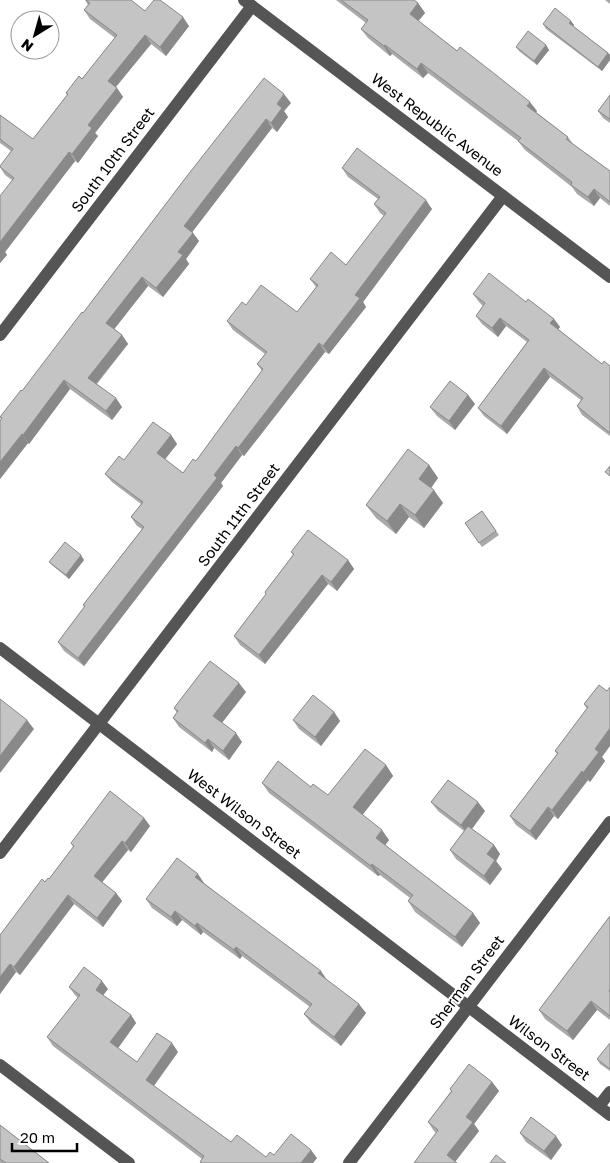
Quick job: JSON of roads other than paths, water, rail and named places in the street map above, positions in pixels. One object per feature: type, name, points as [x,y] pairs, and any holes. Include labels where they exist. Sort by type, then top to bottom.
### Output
[{"type":"street","name":"West Republic Avenue","points":[[248,3],[610,277]]},
{"type":"street","name":"South 10th Street","points":[[0,334],[248,3]]},
{"type":"street","name":"South 11th Street","points":[[0,853],[503,196]]},
{"type":"street","name":"West Wilson Street","points":[[0,648],[468,1007]]},
{"type":"street","name":"Sherman Street","points":[[349,1163],[610,822]]},
{"type":"street","name":"Wilson Street","points":[[468,1007],[610,1115]]},
{"type":"street","points":[[0,1065],[129,1163]]},
{"type":"street","points":[[599,1106],[610,1092]]}]
